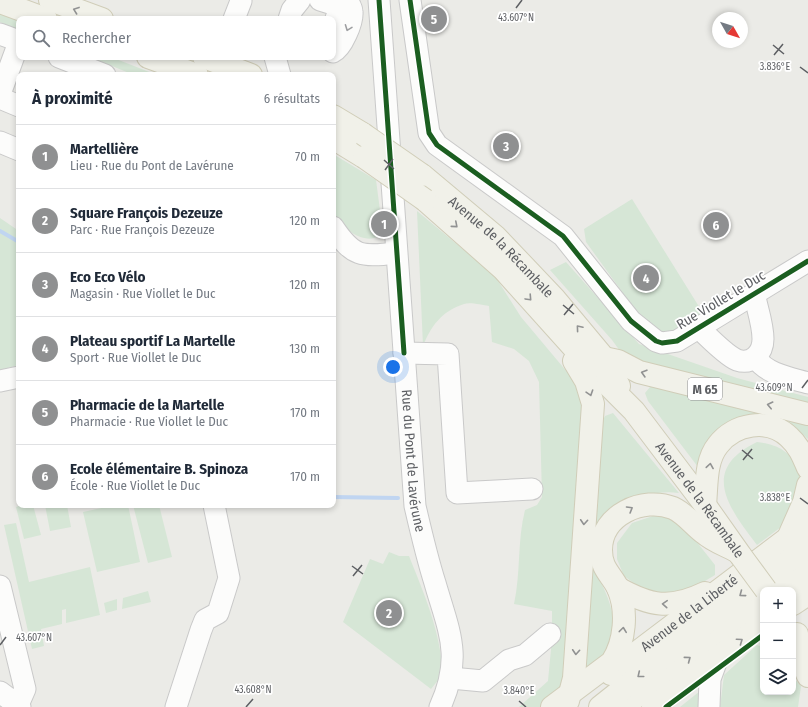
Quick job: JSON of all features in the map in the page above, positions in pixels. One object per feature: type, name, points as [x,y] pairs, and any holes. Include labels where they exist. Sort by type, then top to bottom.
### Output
[{"type":"main road","points":[[50,0],[94,16]]},
{"type":"main road","points":[[0,2],[38,16]]},
{"type":"main road","points":[[156,60],[189,72]]},
{"type":"main road","points":[[212,60],[243,72]]},
{"type":"main road","name":"Avenue de la Récambale","points":[[336,118],[363,134],[422,176],[496,237],[554,298],[604,358],[634,411]]},
{"type":"main road","name":"Avenue de la Récambale","points":[[336,140],[364,157],[424,200],[503,269],[572,344],[600,377],[634,411],[706,505],[764,587]]},
{"type":"main road","points":[[570,703],[574,678],[593,404],[586,381],[574,363],[572,344]]},
{"type":"main road","name":"M 65","points":[[604,358],[618,361],[639,372],[808,414]]},
{"type":"main road","points":[[706,505],[709,463],[717,446],[728,434],[741,427],[756,425],[772,427],[788,436],[802,452],[808,468]]},
{"type":"main road","points":[[788,537],[804,502],[808,485]]},
{"type":"main road","points":[[728,583],[693,599],[670,604],[634,598],[618,588],[606,571],[601,549],[603,539],[608,528],[617,518],[636,506],[650,503],[674,509],[687,516],[703,533],[740,554]]},
{"type":"main road","name":"Avenue de la Liberté","points":[[570,703],[808,523]]},
{"type":"main road","name":"Avenue de la Liberté","points":[[600,707],[741,595],[808,547]]},
{"type":"main road","points":[[786,587],[808,571]]},
{"type":"main road","points":[[552,707],[570,703],[612,662],[618,652],[624,626],[618,588]]},
{"type":"main road","points":[[796,602],[808,594]]},
{"type":"main road","points":[[623,707],[760,606]]},
{"type":"main road","points":[[653,707],[760,627]]},
{"type":"main road","points":[[799,636],[802,662],[808,676]]},
{"type":"street","points":[[290,16],[292,10],[300,0]]},
{"type":"street","points":[[320,0],[336,5],[339,10],[336,19]]},
{"type":"street","points":[[336,49],[342,44],[352,18],[351,7],[347,0]]},
{"type":"street","name":"Rue du Pont de Lavérune","points":[[379,0],[415,506],[435,585],[451,638],[451,678]]},
{"type":"street","name":"Rue Viollet le Duc","points":[[410,0],[429,133],[437,145],[563,236],[631,321],[656,341],[662,343],[677,341],[808,261]]},
{"type":"street","points":[[0,34],[16,40]]},
{"type":"street","points":[[0,94],[16,49]]},
{"type":"street","points":[[67,60],[97,72]]},
{"type":"street","points":[[276,60],[279,72]]},
{"type":"street","points":[[0,98],[16,105]]},
{"type":"street","points":[[0,142],[16,149]]},
{"type":"street","points":[[336,232],[345,245],[351,250],[366,254],[396,253]]},
{"type":"street","name":"Rue Viollet le Duc","points":[[700,328],[709,339],[737,360],[746,361],[756,358],[761,350],[763,339],[754,293]]},
{"type":"street","points":[[404,353],[448,354],[457,493],[532,489]]},
{"type":"street","points":[[756,358],[765,367],[779,374],[808,383]]},
{"type":"street","points":[[0,381],[16,378]]},
{"type":"street","points":[[176,707],[205,620],[218,613],[229,578],[215,508]]},
{"type":"street","points":[[0,586],[25,689],[19,706],[0,692]]},
{"type":"street","points":[[440,707],[451,678],[483,681],[509,660],[525,655],[550,634]]},
{"type":"street","points":[[709,707],[710,679],[718,657]]},
{"type":"green space","points":[[0,14],[16,20],[16,29],[0,22]]},
{"type":"green space","points":[[97,60],[119,60],[149,72],[127,72]]},
{"type":"green space","points":[[336,156],[376,180],[383,233],[377,237],[368,239],[354,234],[336,218]]},
{"type":"green space","points":[[632,199],[703,313],[670,334],[661,335],[649,329],[586,242],[584,229]]},
{"type":"green space","points":[[417,211],[495,276],[521,317],[578,385],[585,415],[565,690],[544,707],[519,707],[548,681],[552,639],[552,611],[514,604],[518,581],[521,533],[525,510],[537,505],[542,497],[539,382],[529,361],[514,349],[492,342],[489,306],[467,303],[449,311],[438,320],[423,346]]},
{"type":"green space","points":[[0,218],[16,229],[16,366],[0,370]]},
{"type":"green space","points":[[566,262],[639,344],[737,378],[808,397],[808,406],[641,364],[623,355],[612,340],[550,270]]},
{"type":"green space","points":[[661,385],[808,424],[808,439],[790,425],[770,417],[698,467],[648,401],[645,393],[650,387]]},
{"type":"green space","points":[[613,413],[679,493],[656,493],[620,502],[596,573],[605,590],[611,608],[613,618],[612,637],[605,653],[587,673],[581,670],[601,426],[605,416]]},
{"type":"green space","points":[[757,442],[782,449],[800,467],[799,491],[785,524],[757,545],[729,504],[725,490],[724,477],[729,465],[739,453]]},
{"type":"green space","points":[[16,508],[34,508],[41,535],[24,539]]},
{"type":"green space","points":[[46,508],[68,508],[71,527],[50,531]]},
{"type":"green space","points":[[101,508],[129,508],[140,562],[97,572],[83,512]]},
{"type":"green space","points":[[134,508],[160,508],[172,557],[148,563]]},
{"type":"green space","points":[[653,516],[673,518],[696,541],[715,565],[715,575],[690,590],[662,594],[639,587],[624,576],[617,559],[617,543],[632,523]]},
{"type":"green space","points":[[16,523],[29,582],[90,567],[100,615],[66,623],[66,609],[62,610],[62,624],[41,629],[44,646],[32,649],[4,525]]},
{"type":"green space","points":[[389,552],[399,556],[409,556],[431,614],[439,643],[443,674],[431,689],[343,622],[370,559],[383,564]]},
{"type":"green space","points":[[148,591],[151,602],[122,609],[123,598]]},
{"type":"green space","points":[[117,599],[117,610],[106,613],[104,603]]},
{"type":"green space","points":[[757,645],[760,646],[760,695],[796,695],[796,680],[801,686],[798,707],[720,707],[724,675]]},
{"type":"green space","points":[[700,691],[701,707],[680,707]]},
{"type":"waterway","points":[[0,231],[16,240]]},
{"type":"waterway","points":[[336,497],[398,498]]},
{"type":"cycle path","points":[[379,0],[404,353]]},
{"type":"cycle path","points":[[410,0],[429,133],[437,145],[563,236],[631,321],[656,341],[662,343],[677,341],[808,261]]},
{"type":"cycle path","points":[[666,707],[760,637]]},
{"type":"place","name":"Pharmacie de la Martelle","points":[[434,19]]},
{"type":"place","name":"Eco Eco Vélo","points":[[506,146]]},
{"type":"place","name":"Martellière","points":[[384,224]]},
{"type":"place","name":"Ecole élémentaire B. Spinoza","points":[[716,225]]},
{"type":"place","name":"Plateau sportif La Martelle","points":[[646,278]]},
{"type":"place","name":"Square François Dezeuze","points":[[389,613]]}]
